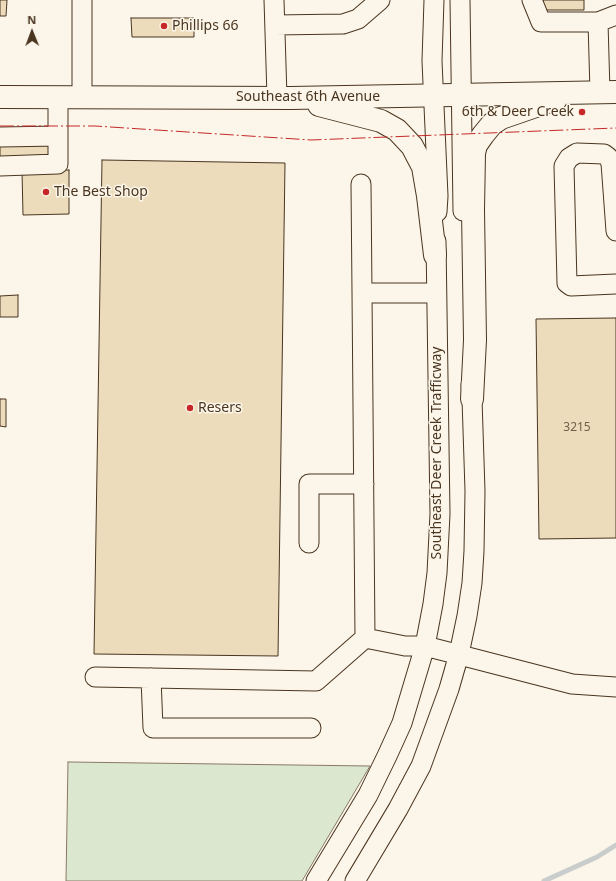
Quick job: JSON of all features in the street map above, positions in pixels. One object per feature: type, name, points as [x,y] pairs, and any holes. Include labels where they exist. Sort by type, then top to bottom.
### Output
[{"type":"main road","name":"Southeast 6th Avenue","points":[[0,97],[82,96],[284,98],[434,94],[608,92]]},
{"type":"main road","points":[[472,399],[475,340],[473,162],[476,145],[492,124],[501,118],[572,93]]},
{"type":"main road","points":[[284,98],[381,121],[397,130],[407,140],[412,146],[423,167],[435,255]]},
{"type":"street","points":[[82,0],[82,96]]},
{"type":"street","points":[[274,0],[275,25],[284,98]]},
{"type":"street","points":[[275,25],[343,24],[358,19],[380,0]]},
{"type":"street","name":"Southeast Deer Creek Trafficway","points":[[316,881],[368,794],[402,723],[425,646],[433,604],[437,573],[440,514],[435,255],[438,196],[432,61],[434,0]]},
{"type":"street","name":"Southeast Deer Creek Trafficway","points":[[355,881],[398,810],[421,766],[449,689],[459,654],[472,583],[475,491],[472,399],[466,342],[460,0]]},
{"type":"street","points":[[532,0],[541,22],[598,22],[616,15]]},
{"type":"street","points":[[598,22],[608,92]]},
{"type":"street","points":[[0,166],[58,164],[58,96]]},
{"type":"street","points":[[0,136],[58,136]]},
{"type":"street","points":[[616,231],[610,163],[608,157],[604,154],[577,154],[569,158],[564,166],[567,283],[571,286],[616,284]]},
{"type":"street","points":[[95,677],[316,681],[365,638],[361,184]]},
{"type":"street","points":[[362,293],[436,293]]},
{"type":"street","points":[[309,543],[309,484],[364,484]]},
{"type":"street","points":[[365,638],[405,646],[425,646],[572,684],[616,687]]},
{"type":"street","points":[[151,678],[153,728],[311,728]]},
{"type":"green space","points":[[68,762],[370,766],[302,881],[66,881]]},
{"type":"building","points":[[0,0],[7,0],[6,16],[0,16]]},
{"type":"building","points":[[543,0],[584,0],[584,10],[543,10]]},
{"type":"building","points":[[131,18],[194,18],[194,37],[132,37]]},
{"type":"building","points":[[52,139],[53,158],[0,158],[0,140]]},
{"type":"building","name":"Resers","points":[[102,160],[285,163],[278,656],[94,654]]},
{"type":"building","name":"The Best Shop","points":[[69,170],[69,214],[23,215],[22,171]]},
{"type":"building","points":[[18,295],[18,317],[0,317],[0,296]]},
{"type":"building","points":[[616,318],[616,538],[539,539],[536,319]]},
{"type":"building","points":[[0,399],[6,399],[6,427],[0,426]]},
{"type":"waterway","points":[[544,881],[597,857],[616,845]]},
{"type":"power","points":[[0,126],[95,126],[311,140],[616,128]]},
{"type":"place","name":"Phillips 66","points":[[164,26]]},
{"type":"place","name":"6th & Deer Creek","points":[[582,112]]},
{"type":"place","name":"The Best Shop","points":[[46,192]]},
{"type":"place","name":"Resers","points":[[190,408]]}]
